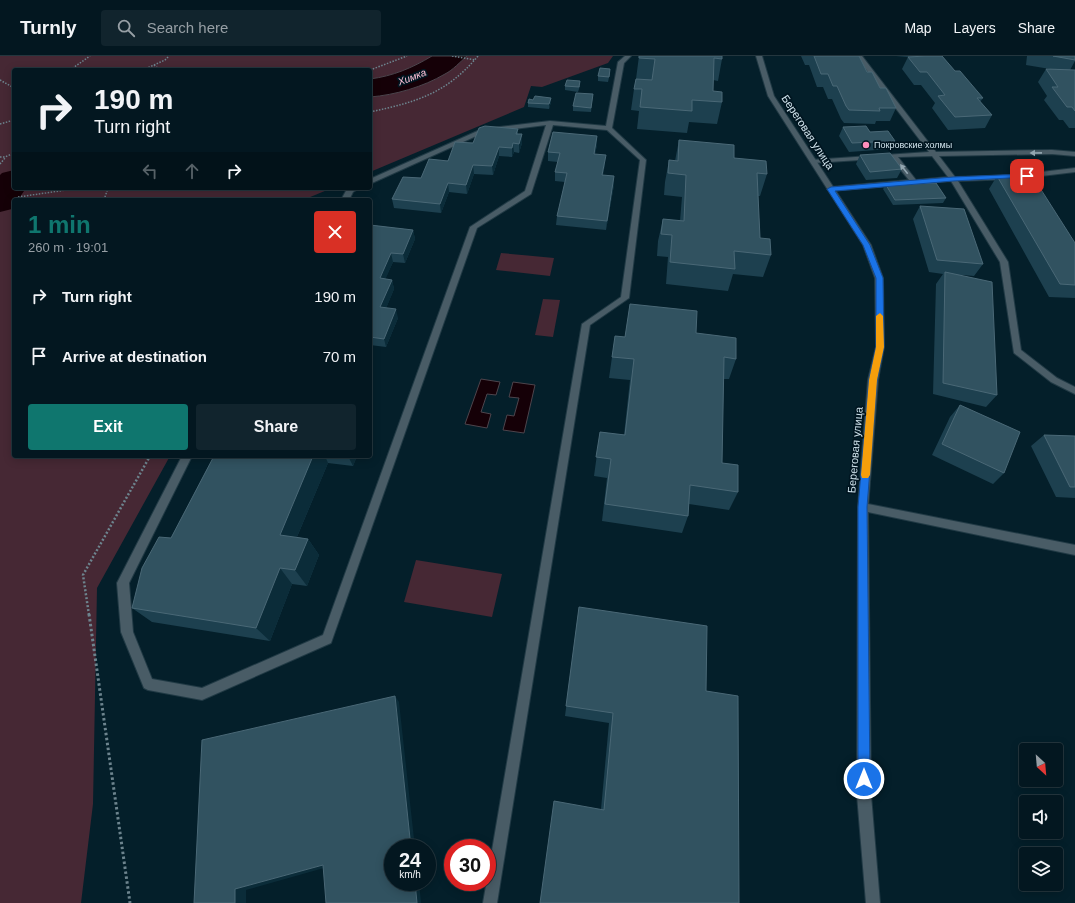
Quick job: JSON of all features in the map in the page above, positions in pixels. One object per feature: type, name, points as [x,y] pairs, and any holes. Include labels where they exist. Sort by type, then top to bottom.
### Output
[{"type":"street","points":[[609,128],[621,62],[628,56]]},
{"type":"street","name":"Береговая улица","points":[[760,56],[770,96],[867,245],[879,278],[880,347],[873,380],[862,507],[864,795],[873,903]]},
{"type":"street","points":[[859,56],[953,179],[1004,262],[1018,351],[1054,380],[1075,391]]},
{"type":"street","points":[[186,458],[123,583],[127,632],[148,684],[202,694],[327,639],[474,227],[528,192],[550,123]]},
{"type":"street","points":[[372,181],[482,131],[550,123],[609,128],[642,160],[625,298],[586,324],[490,903]]},
{"type":"street","points":[[813,161],[894,156],[1052,152],[1075,154]]},
{"type":"street","points":[[894,156],[914,182]]},
{"type":"street","points":[[831,189],[953,179],[1015,177],[1075,170]]},
{"type":"street","points":[[346,198],[352,190]]},
{"type":"street","points":[[862,507],[1075,550]]},
{"type":"path","points":[[73,68],[90,56]]},
{"type":"path","points":[[147,68],[169,56]]},
{"type":"path","points":[[372,69],[407,56]]},
{"type":"path","points":[[452,56],[475,60]]},
{"type":"path","points":[[372,112],[409,104],[435,93],[460,77],[478,56]]},
{"type":"path","points":[[154,65],[158,68]]},
{"type":"path","points":[[0,80],[12,87]]},
{"type":"path","points":[[0,124],[12,121]]},
{"type":"path","points":[[0,157],[5,157],[12,154]]},
{"type":"path","points":[[0,164],[5,157]]},
{"type":"path","points":[[18,197],[66,190]]},
{"type":"path","points":[[130,903],[83,575],[149,458]]},
{"type":"shaded area","points":[[0,56],[432,56],[402,71],[372,79],[372,68],[12,68],[12,190],[327,190],[308,198],[12,198],[12,458],[169,458],[97,588],[93,804],[81,903],[0,903]]},
{"type":"shaded area","points":[[467,56],[613,56],[608,63],[542,87],[531,86],[524,107],[372,171],[372,97],[399,92],[428,83],[454,68]]},
{"type":"shaded area","points":[[501,253],[554,258],[550,276],[496,270]]},
{"type":"shaded area","points":[[543,299],[560,300],[553,337],[535,335]]},
{"type":"shaded area","points":[[416,560],[502,574],[492,617],[404,602]]},
{"type":"water","points":[[432,56],[467,56],[454,68],[428,83],[399,92],[372,97],[372,79],[387,76],[417,64]]},
{"type":"water","points":[[481,379],[500,382],[496,395],[487,394],[481,412],[491,414],[487,428],[465,424]]},
{"type":"water","points":[[513,382],[535,385],[524,433],[503,430],[507,415],[514,416],[519,398],[509,397]]},
{"type":"building","points":[[639,56],[722,56],[722,59],[714,58],[713,91],[722,92],[722,102],[692,100],[692,111],[640,107],[642,89],[634,89],[636,79],[652,80],[655,59],[639,58]]},
{"type":"building","points":[[814,56],[859,56],[867,72],[872,72],[880,88],[886,88],[896,108],[879,108],[880,111],[849,110],[837,86],[833,86],[828,74],[821,74]]},
{"type":"building","points":[[942,56],[955,71],[960,71],[983,98],[977,98],[992,115],[955,117],[938,96],[945,95],[927,72],[920,72],[908,57]]},
{"type":"building","points":[[1053,56],[1075,56],[1075,60]]},
{"type":"building","points":[[600,68],[610,69],[609,77],[598,76]]},
{"type":"building","points":[[1046,69],[1075,70],[1075,111],[1072,107],[1067,107],[1052,87],[1058,87]]},
{"type":"building","points":[[567,80],[580,81],[579,87],[565,86]]},
{"type":"building","points":[[576,93],[593,94],[591,108],[573,106]]},
{"type":"building","points":[[535,96],[551,98],[549,104],[528,103],[529,99],[533,100]]},
{"type":"building","points":[[485,126],[518,129],[516,134],[522,134],[519,144],[513,143],[512,148],[499,147],[492,166],[473,165],[466,185],[448,183],[440,204],[392,199],[403,177],[421,178],[429,159],[448,161],[455,142],[473,143],[479,128]]},
{"type":"building","points":[[866,126],[870,132],[888,131],[895,141],[852,143],[843,127]]},
{"type":"building","points":[[553,132],[597,136],[594,154],[606,155],[602,175],[614,176],[607,221],[557,216],[567,173],[555,172],[560,153],[548,152]]},
{"type":"building","points":[[679,140],[734,145],[734,158],[766,161],[767,174],[757,173],[760,238],[770,239],[771,255],[734,251],[735,269],[670,262],[672,235],[661,234],[663,219],[684,221],[686,175],[668,173],[669,160],[678,161]]},
{"type":"building","points":[[890,153],[902,169],[870,172],[860,155]]},
{"type":"building","points":[[997,176],[1033,177],[1075,243],[1075,285],[1060,284]]},
{"type":"building","points":[[936,183],[946,198],[895,200],[886,185]]},
{"type":"building","points":[[920,206],[964,209],[983,264],[937,260]]},
{"type":"building","points":[[372,225],[413,230],[403,254],[391,253],[380,278],[392,280],[380,307],[396,309],[384,339],[372,337]]},
{"type":"building","points":[[945,272],[992,282],[997,395],[943,383]]},
{"type":"building","points":[[630,304],[697,311],[696,333],[736,338],[736,359],[724,357],[722,463],[738,465],[738,492],[690,485],[688,516],[605,504],[611,459],[596,457],[600,432],[625,435],[634,359],[612,357],[615,336],[625,337]]},
{"type":"building","points":[[960,405],[1020,432],[1004,473],[942,444]]},
{"type":"building","points":[[1044,435],[1075,436],[1075,487],[1070,487]]},
{"type":"building","points":[[213,458],[312,458],[280,535],[308,539],[295,570],[280,568],[256,628],[132,608],[142,568],[159,537],[171,538]]},
{"type":"building","points":[[579,607],[707,626],[706,691],[738,696],[739,903],[540,903],[554,801],[604,810],[613,713],[566,706]]},
{"type":"building","points":[[395,696],[410,839],[384,839],[384,891],[416,891],[417,903],[326,903],[323,865],[235,889],[235,903],[194,903],[202,740]]},
{"type":"waterway","points":[[0,183],[12,181]]},
{"type":"waterway","name":"Химка","points":[[0,201],[12,183]]},
{"type":"slow traffic","points":[[865,475],[873,380],[880,347],[880,316]]},
{"type":"place","name":"Покровские холмы","points":[[866,145]]},
{"type":"route","points":[[864,779],[862,507],[873,380],[880,347],[879,278],[867,245],[831,189],[953,179],[1027,176]]}]
